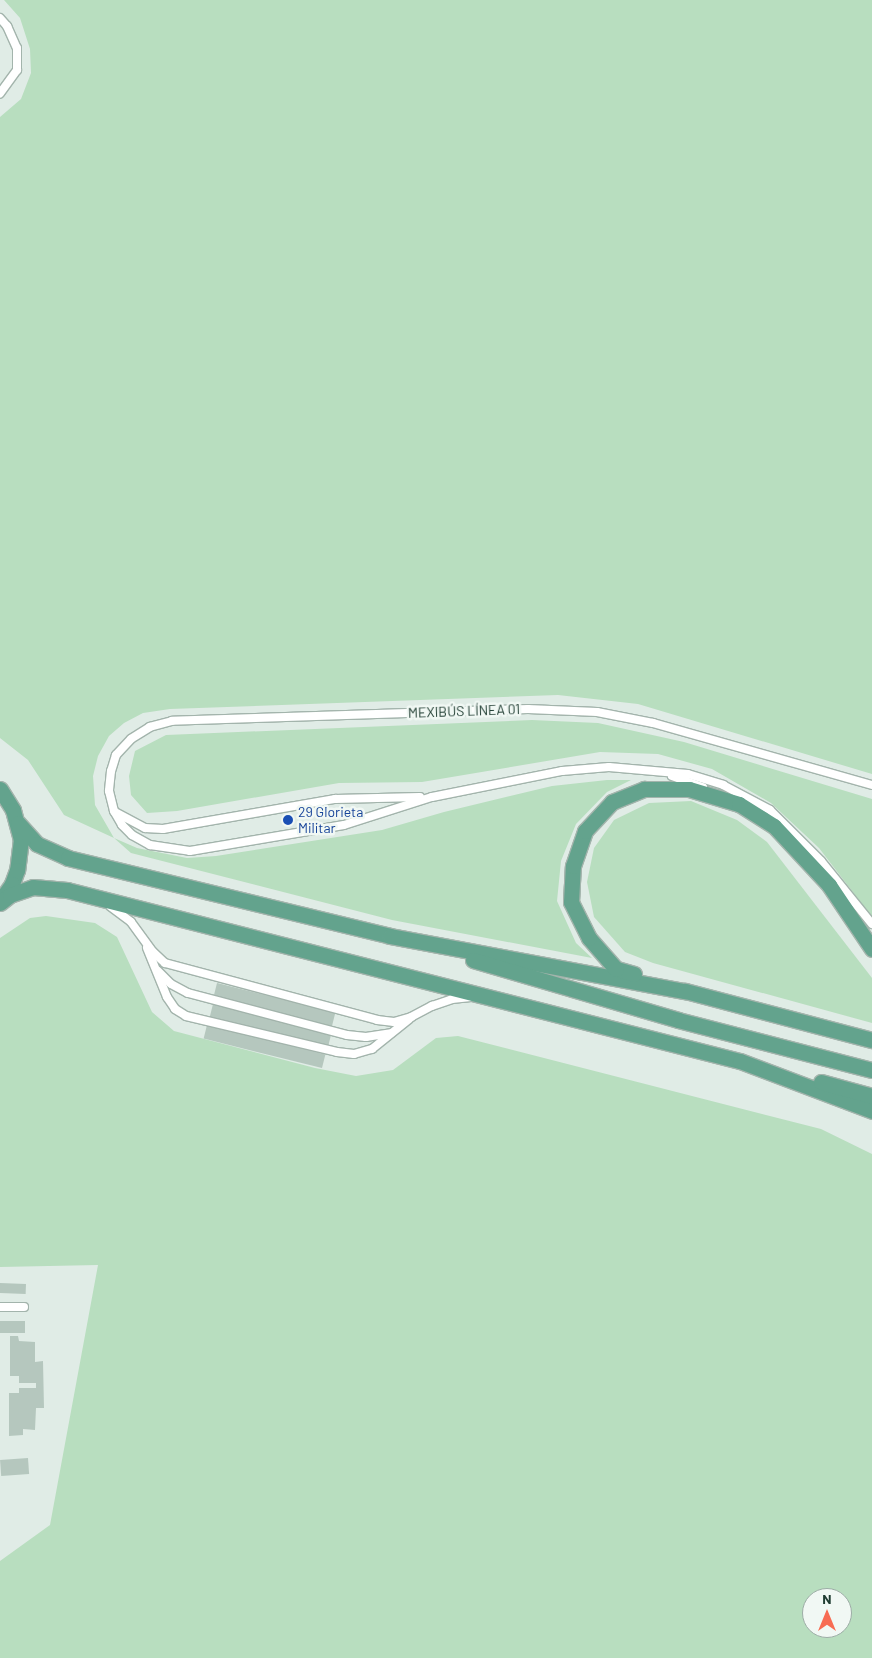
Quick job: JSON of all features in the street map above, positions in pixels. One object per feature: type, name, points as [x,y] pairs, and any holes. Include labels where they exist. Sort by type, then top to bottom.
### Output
[{"type":"main road","points":[[0,789],[13,810],[18,823],[20,854],[12,884],[0,902]]},
{"type":"main road","points":[[872,949],[829,885],[802,854],[774,826],[739,804],[689,789],[644,789],[612,802],[585,831],[573,866],[571,902],[589,938],[616,968],[685,991],[872,1040]]},
{"type":"main road","points":[[18,823],[37,844],[68,858],[390,936],[678,1020],[872,1070]]},
{"type":"main road","points":[[0,902],[10,895],[33,887],[47,887],[90,896],[740,1060],[872,1096]]},
{"type":"main road","points":[[390,936],[685,991]]},
{"type":"main road","points":[[740,1060],[872,1110]]},
{"type":"lane","points":[[0,18],[7,26],[17,48],[17,70],[0,93]]},
{"type":"lane","name":"MEXIBÚS LÍNEA 01","points":[[872,785],[653,723],[597,712],[528,709],[172,721],[150,728],[131,739],[116,755],[111,771],[109,791],[114,811],[122,825],[132,835],[150,845],[190,852],[344,825],[432,797],[562,771],[609,767],[688,774],[723,785],[770,810],[821,861],[872,924]]},
{"type":"lane","name":"MEXIBÚS LÍNEA 01","points":[[646,769],[691,781],[739,804]]},
{"type":"lane","name":"MEXIBÚS LÍNEA 01","points":[[114,811],[145,828],[163,829],[335,799],[432,797]]},
{"type":"lane","points":[[90,896],[113,908],[125,917],[143,937],[153,952],[165,963],[377,1020],[394,1022],[411,1017],[432,1006],[452,999],[472,997],[505,1001]]},
{"type":"lane","points":[[143,937],[167,997],[175,1009],[186,1016],[354,1054],[372,1049],[411,1017]]},
{"type":"lane","points":[[155,968],[171,984],[198,995],[346,1035],[366,1037],[391,1034]]},
{"type":"lane","points":[[0,1307],[24,1307]]},
{"type":"green space","points":[[4,0],[872,0],[872,774],[638,704],[558,695],[170,709],[143,713],[124,723],[109,736],[98,756],[93,776],[95,805],[114,838],[64,815],[28,760],[0,738],[0,117],[21,99],[31,73],[30,49],[20,18]]},
{"type":"green space","points":[[532,720],[598,723],[684,742],[872,799],[872,917],[819,848],[771,803],[712,769],[658,754],[600,752],[422,782],[339,783],[177,811],[147,813],[131,795],[129,776],[135,751],[166,735]]},
{"type":"green space","points":[[607,780],[631,780],[607,792],[576,824],[561,861],[557,901],[576,943],[592,958],[392,920],[131,853],[114,838],[137,848],[187,858],[216,856],[382,830],[444,812],[552,786]]},
{"type":"green space","points":[[691,801],[737,820],[767,842],[872,978],[872,1023],[653,963],[625,952],[594,917],[587,882],[594,848],[614,820],[649,803]]},
{"type":"green space","points":[[46,916],[95,923],[117,937],[152,1012],[174,1031],[315,1068],[356,1076],[393,1070],[436,1038],[458,1036],[821,1129],[872,1154],[872,1658],[0,1658],[0,1561],[50,1525],[98,1265],[0,1267],[0,938],[30,918]]},
{"type":"building","points":[[217,983],[335,1013],[332,1026],[214,997]]},
{"type":"building","points":[[213,1004],[331,1034],[328,1047],[210,1018]]},
{"type":"building","points":[[207,1025],[325,1055],[322,1068],[204,1039]]},
{"type":"building","points":[[0,1283],[26,1284],[26,1294],[0,1293]]},
{"type":"building","points":[[0,1321],[25,1321],[25,1333],[0,1333]]},
{"type":"building","points":[[10,1336],[18,1336],[19,1341],[35,1342],[35,1362],[43,1361],[44,1408],[36,1408],[35,1430],[23,1429],[23,1435],[9,1436],[9,1393],[19,1393],[19,1388],[36,1388],[36,1383],[19,1383],[19,1376],[10,1376]]},
{"type":"building","points":[[28,1458],[29,1474],[1,1476],[0,1460]]},
{"type":"place","name":"29 Glorieta Militar","points":[[288,820]]}]
